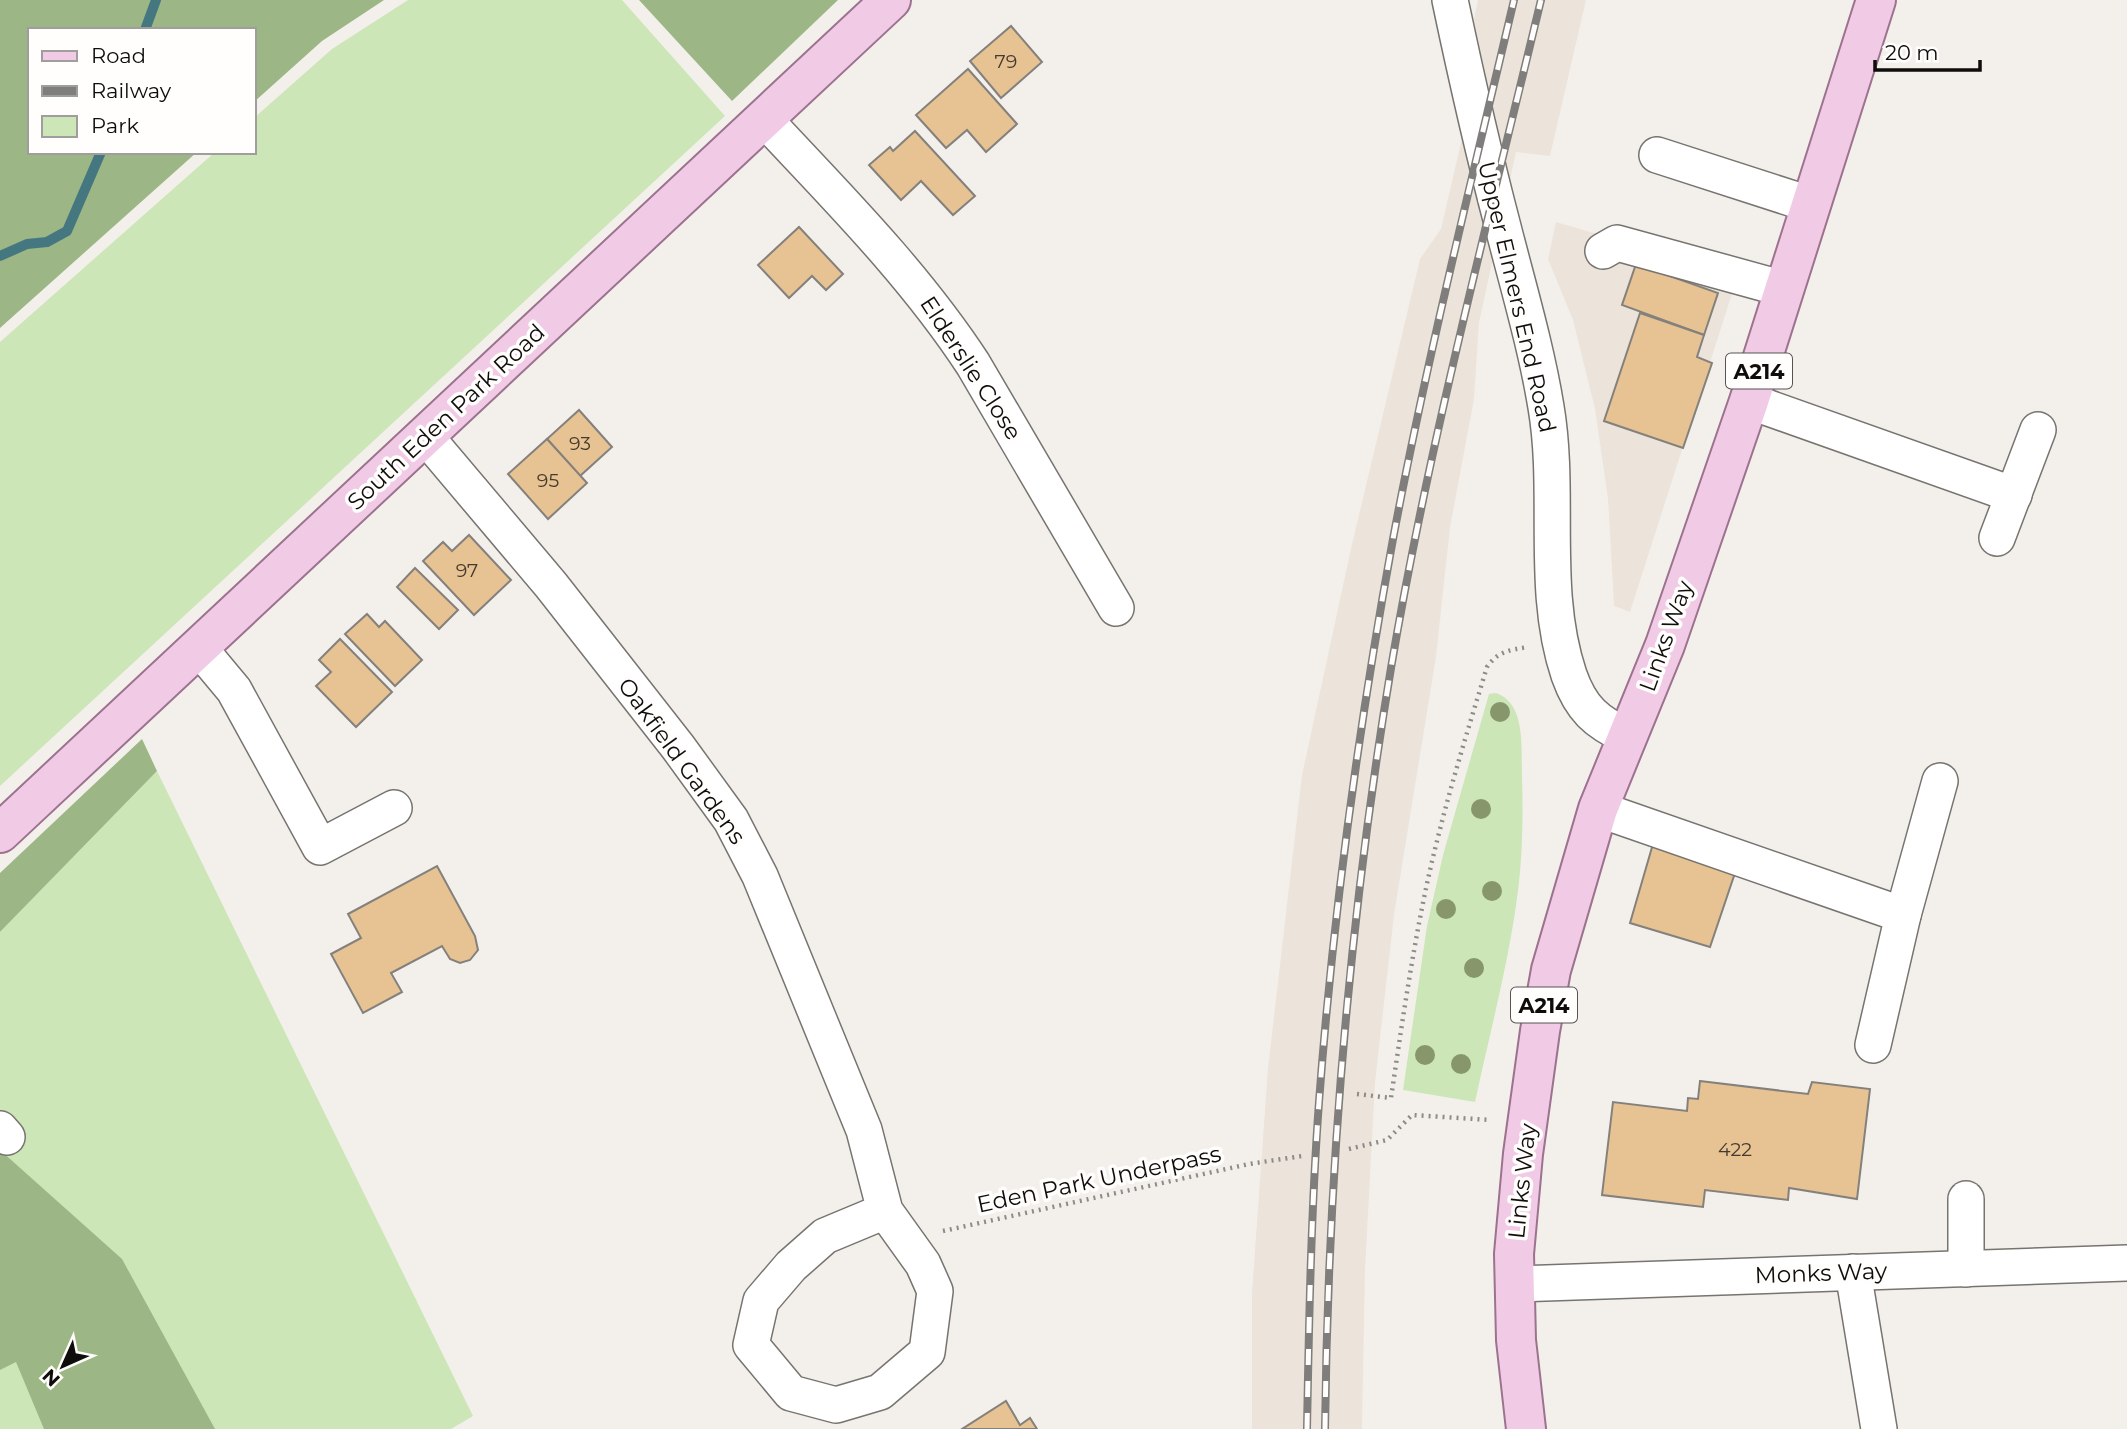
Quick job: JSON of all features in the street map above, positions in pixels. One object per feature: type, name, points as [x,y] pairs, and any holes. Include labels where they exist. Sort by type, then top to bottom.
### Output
[{"type":"main road","name":"South Eden Park Road","points":[[0,833],[891,0]]},
{"type":"main road","name":"Links Way","points":[[1514,1284],[1516,1221],[1527,1126],[1551,970],[1598,810],[1665,645],[1749,401],[1876,0]]},
{"type":"main road","name":"A214","points":[[1514,1284],[1519,1374],[1526,1429]]},
{"type":"street","name":"Upper Elmers End Road","points":[[1450,0],[1475,118],[1533,344],[1549,429],[1555,603],[1561,642],[1569,674],[1584,708],[1605,727],[1628,737]]},
{"type":"street","name":"Elderslie Close","points":[[765,120],[920,289],[948,325],[1116,608]]},
{"type":"street","points":[[1657,155],[1812,205]]},
{"type":"street","points":[[1603,251],[1617,243],[1784,289]]},
{"type":"street","points":[[1749,401],[2014,495]]},
{"type":"street","points":[[1997,538],[2038,430]]},
{"type":"street","name":"Oakfield Gardens","points":[[426,437],[551,585],[678,747],[731,820],[760,876],[864,1130],[885,1210],[923,1264],[935,1291],[927,1352],[880,1392],[836,1405],[791,1393],[751,1345],[761,1301],[791,1266],[825,1236],[885,1210]]},
{"type":"street","points":[[199,648],[234,690],[320,847],[394,808]]},
{"type":"street","points":[[1873,1045],[1903,915],[1940,781]]},
{"type":"street","points":[[1598,810],[1903,915]]},
{"type":"street","points":[[1966,1199],[1966,1269]]},
{"type":"street","name":"Monks Way","points":[[1514,1284],[2127,1263]]},
{"type":"street","points":[[1853,1272],[1879,1429]]},
{"type":"path","points":[[1357,1094],[1391,1098],[1425,893],[1444,815],[1487,667],[1493,658],[1503,651],[1561,642]]},
{"type":"path","points":[[1349,1149],[1387,1140],[1412,1115],[1486,1119],[1527,1126]]},
{"type":"path","name":"Eden Park Underpass","points":[[904,1239],[1249,1164],[1302,1156]]},
{"type":"shaded area","points":[[1478,0],[1586,0],[1550,156],[1516,152],[1479,323],[1474,399],[1450,528],[1436,657],[1394,915],[1375,1083],[1365,1271],[1362,1429],[1252,1429],[1252,1292],[1268,1068],[1302,775],[1352,544],[1420,259],[1441,229],[1479,65],[1474,19]]},
{"type":"shaded area","points":[[1556,222],[1738,275],[1630,612],[1614,606],[1608,499],[1595,409],[1573,320],[1548,259]]},
{"type":"green space","points":[[0,0],[384,0],[322,41],[256,100],[256,28],[28,28],[28,154],[195,154],[0,328]]},
{"type":"green space","points":[[408,0],[622,0],[725,116],[0,786],[0,342],[213,154],[256,154],[256,116],[332,49]]},
{"type":"green space","points":[[639,0],[838,0],[732,101]]},
{"type":"green space","points":[[1496,693],[1506,698],[1513,706],[1520,727],[1522,847],[1510,944],[1475,1102],[1403,1090],[1427,926],[1443,855],[1489,694]]},
{"type":"green space","points":[[142,739],[157,771],[0,932],[0,873]]},
{"type":"green space","points":[[157,771],[473,1416],[451,1429],[0,1429],[0,932]]},
{"type":"green space","points":[[0,1150],[122,1259],[215,1429],[44,1429],[16,1362],[0,1370]]},
{"type":"building","points":[[1011,26],[1042,62],[1001,98],[970,61]]},
{"type":"building","points":[[968,69],[1017,124],[986,152],[967,130],[946,148],[916,115]]},
{"type":"building","points":[[915,131],[975,196],[953,215],[921,181],[901,200],[869,165],[890,147],[893,151]]},
{"type":"building","points":[[799,227],[843,274],[826,290],[812,276],[789,298],[758,265]]},
{"type":"building","points":[[1636,264],[1718,293],[1704,335],[1622,305]]},
{"type":"building","points":[[1640,313],[1704,335],[1697,357],[1712,363],[1683,448],[1604,421]]},
{"type":"building","points":[[579,410],[612,447],[580,476],[547,439]]},
{"type":"building","points":[[547,439],[587,483],[548,519],[508,474]]},
{"type":"building","points":[[469,535],[511,580],[474,615],[423,561],[443,542],[452,551]]},
{"type":"building","points":[[415,568],[458,610],[439,629],[397,587]]},
{"type":"building","points":[[367,614],[379,627],[385,621],[422,660],[395,686],[345,634]]},
{"type":"building","points":[[340,639],[392,692],[356,727],[316,686],[331,672],[319,660]]},
{"type":"building","points":[[1657,830],[1738,864],[1710,947],[1630,923]]},
{"type":"building","points":[[437,866],[475,936],[478,950],[470,960],[460,963],[450,959],[442,946],[391,973],[402,992],[363,1013],[331,954],[361,938],[348,914]]},
{"type":"building","points":[[1700,1081],[1808,1094],[1812,1082],[1870,1089],[1857,1199],[1789,1188],[1788,1200],[1705,1190],[1703,1207],[1602,1195],[1613,1102],[1687,1111],[1688,1098],[1698,1099]]},
{"type":"building","points":[[1006,1401],[1020,1425],[1030,1418],[1037,1429],[962,1429]]},
{"type":"waterway","points":[[146,28],[156,0]]},
{"type":"waterway","points":[[0,256],[27,244],[47,242],[67,231],[100,154]]},
{"type":"railway","points":[[1307,1429],[1312,1225],[1319,1102],[1332,961],[1358,749],[1406,471],[1450,269],[1514,0]]},
{"type":"railway","points":[[1325,1429],[1331,1238],[1343,1047],[1376,763],[1423,500],[1460,333],[1541,0]]}]
